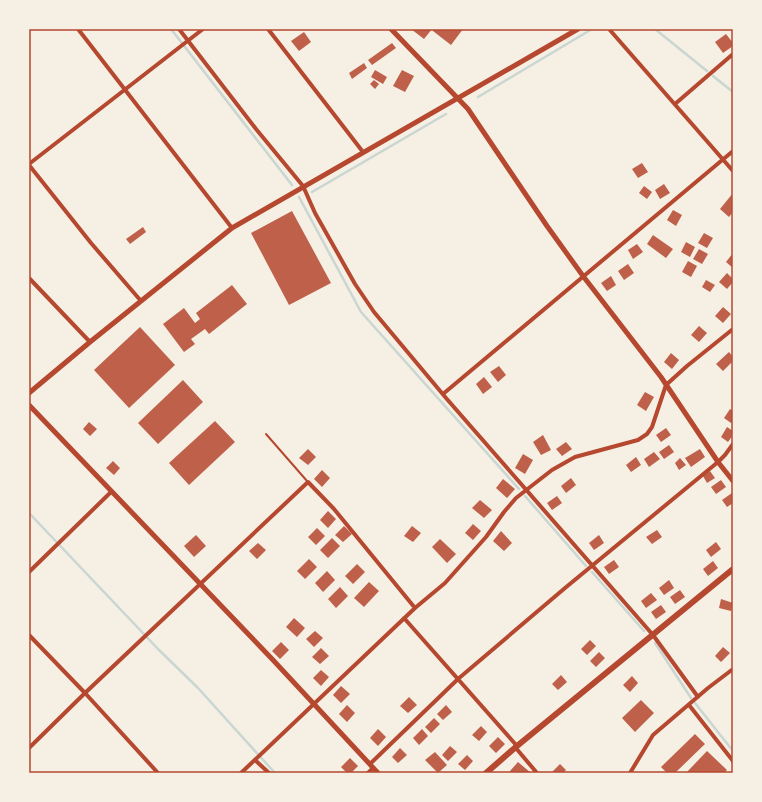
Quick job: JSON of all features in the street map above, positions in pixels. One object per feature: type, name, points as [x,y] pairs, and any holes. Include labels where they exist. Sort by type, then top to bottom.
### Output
[{"type":"main road","points":[[486,773],[516,746],[733,569]]},
{"type":"street","points":[[78,29],[124,91],[232,228]]},
{"type":"street","points":[[179,29],[256,129],[303,186],[315,213],[374,312],[443,394],[653,635],[698,696]]},
{"type":"street","points":[[141,301],[91,242],[29,164],[203,29]]},
{"type":"street","points":[[268,29],[363,152]]},
{"type":"street","points":[[391,29],[468,109],[547,226],[666,385],[718,462],[733,481]]},
{"type":"street","points":[[29,393],[232,228],[578,29]]},
{"type":"street","points":[[609,29],[733,171]]},
{"type":"street","points":[[675,104],[733,54]]},
{"type":"street","points":[[443,394],[733,151]]},
{"type":"street","points":[[29,278],[90,342]]},
{"type":"street","points":[[241,773],[404,618],[445,582],[486,537],[516,498],[552,470],[576,458],[638,440],[647,434],[652,427],[666,385],[733,329]]},
{"type":"street","points":[[29,405],[273,660],[378,773]]},
{"type":"street","points":[[368,773],[372,766],[458,679],[718,462],[733,444]]},
{"type":"street","points":[[29,748],[308,482],[334,509],[415,608]]},
{"type":"street","points":[[29,572],[111,492]]},
{"type":"street","points":[[404,618],[516,746],[537,773]]},
{"type":"street","points":[[29,635],[85,693],[158,773]]},
{"type":"street","points":[[630,773],[653,735],[698,696],[733,669]]},
{"type":"street","points":[[689,705],[731,755],[733,761]]},
{"type":"street","points":[[258,757],[269,773]]},
{"type":"lane","points":[[266,434],[308,482]]},
{"type":"building","points":[[411,29],[432,29],[424,39]]},
{"type":"building","points":[[434,29],[463,29],[451,45],[433,31]]},
{"type":"building","points":[[304,32],[311,42],[299,51],[291,41]]},
{"type":"building","points":[[726,34],[733,43],[733,46],[723,53],[715,42]]},
{"type":"building","points":[[392,43],[396,48],[372,65],[368,60]]},
{"type":"building","points":[[364,63],[367,68],[352,79],[349,73]]},
{"type":"building","points":[[375,70],[387,77],[383,84],[371,77]]},
{"type":"building","points":[[402,70],[414,76],[405,92],[393,86]]},
{"type":"building","points":[[374,80],[379,84],[375,89],[370,84]]},
{"type":"building","points":[[642,163],[648,172],[638,178],[632,169]]},
{"type":"building","points":[[664,184],[670,193],[660,199],[655,190]]},
{"type":"building","points":[[644,186],[652,192],[647,199],[639,193]]},
{"type":"building","points":[[733,193],[733,212],[729,217],[720,209]]},
{"type":"building","points":[[673,210],[682,215],[676,226],[667,220]]},
{"type":"building","points":[[292,211],[331,283],[289,305],[251,233]]},
{"type":"building","points":[[143,227],[146,232],[130,244],[126,239]]},
{"type":"building","points":[[704,233],[713,238],[707,248],[698,243]]},
{"type":"building","points":[[653,235],[673,249],[666,258],[647,244]]},
{"type":"building","points":[[686,242],[695,247],[690,257],[681,252]]},
{"type":"building","points":[[637,244],[643,252],[633,259],[628,250]]},
{"type":"building","points":[[699,249],[708,254],[702,264],[693,259]]},
{"type":"building","points":[[733,253],[733,268],[726,262]]},
{"type":"building","points":[[688,261],[697,266],[691,277],[682,272]]},
{"type":"building","points":[[628,264],[634,273],[624,280],[618,271]]},
{"type":"building","points":[[727,273],[733,279],[733,282],[727,289],[719,282]]},
{"type":"building","points":[[611,276],[616,285],[607,291],[601,283]]},
{"type":"building","points":[[706,280],[715,285],[710,292],[702,287]]},
{"type":"building","points":[[232,285],[247,304],[209,334],[205,329],[191,339],[195,344],[184,352],[163,324],[184,308],[195,323],[200,319],[196,313]]},
{"type":"building","points":[[723,307],[731,314],[723,323],[715,316]]},
{"type":"building","points":[[699,326],[707,333],[699,342],[691,335]]},
{"type":"building","points":[[140,327],[175,365],[129,408],[94,370]]},
{"type":"building","points":[[729,352],[733,357],[733,361],[723,371],[716,364]]},
{"type":"building","points":[[671,353],[679,360],[672,369],[664,362]]},
{"type":"building","points":[[499,366],[506,375],[498,382],[490,372]]},
{"type":"building","points":[[484,377],[492,387],[483,394],[476,384]]},
{"type":"building","points":[[183,380],[203,402],[158,444],[138,423]]},
{"type":"building","points":[[645,392],[654,397],[646,411],[637,405]]},
{"type":"building","points":[[730,409],[733,411],[733,420],[731,423],[724,418]]},
{"type":"building","points":[[215,421],[235,442],[189,485],[169,463]]},
{"type":"building","points":[[89,422],[97,429],[90,436],[83,429]]},
{"type":"building","points":[[727,427],[733,431],[733,435],[728,442],[721,437]]},
{"type":"building","points":[[666,428],[671,435],[661,442],[656,435]]},
{"type":"building","points":[[543,435],[551,450],[541,455],[533,442]]},
{"type":"building","points":[[566,442],[572,449],[562,456],[556,449]]},
{"type":"building","points":[[669,445],[674,452],[664,459],[659,452]]},
{"type":"building","points":[[308,449],[316,457],[308,465],[299,458]]},
{"type":"building","points":[[700,449],[705,457],[691,467],[685,458]]},
{"type":"building","points":[[654,452],[660,459],[649,467],[644,459]]},
{"type":"building","points":[[523,454],[533,460],[525,474],[515,468]]},
{"type":"building","points":[[636,457],[641,465],[631,472],[626,465]]},
{"type":"building","points":[[680,458],[686,465],[679,470],[675,463]]},
{"type":"building","points":[[113,461],[120,468],[114,475],[106,468]]},
{"type":"building","points":[[322,470],[330,478],[322,487],[314,479]]},
{"type":"building","points":[[710,471],[715,478],[707,483],[703,476]]},
{"type":"building","points":[[571,478],[576,485],[566,493],[561,486]]},
{"type":"building","points":[[503,479],[515,489],[507,498],[496,488]]},
{"type":"building","points":[[721,480],[726,487],[716,494],[711,487]]},
{"type":"building","points":[[732,493],[733,503],[727,507],[722,500]]},
{"type":"building","points":[[557,496],[562,503],[552,510],[547,503]]},
{"type":"building","points":[[480,500],[492,510],[484,518],[472,508]]},
{"type":"building","points":[[328,511],[336,519],[328,528],[320,520]]},
{"type":"building","points":[[473,524],[481,531],[473,540],[465,533]]},
{"type":"building","points":[[344,526],[352,534],[343,542],[335,535]]},
{"type":"building","points":[[412,526],[421,533],[413,542],[404,536]]},
{"type":"building","points":[[317,528],[325,536],[316,545],[308,537]]},
{"type":"building","points":[[657,530],[662,537],[652,544],[646,537]]},
{"type":"building","points":[[501,531],[512,543],[504,551],[493,541]]},
{"type":"building","points":[[196,535],[206,546],[194,557],[184,546]]},
{"type":"building","points":[[599,535],[604,543],[594,550],[589,543]]},
{"type":"building","points":[[332,538],[340,546],[328,558],[320,550]]},
{"type":"building","points":[[440,539],[456,554],[447,563],[432,547]]},
{"type":"building","points":[[716,542],[721,549],[711,557],[706,550]]},
{"type":"building","points":[[258,543],[266,550],[257,559],[249,551]]},
{"type":"building","points":[[309,559],[317,567],[305,579],[297,571]]},
{"type":"building","points":[[614,560],[619,567],[609,574],[604,567]]},
{"type":"building","points":[[713,561],[718,568],[708,576],[703,569]]},
{"type":"building","points":[[357,564],[365,572],[353,584],[345,576]]},
{"type":"building","points":[[327,571],[335,580],[323,592],[315,583]]},
{"type":"building","points":[[669,580],[674,588],[664,595],[659,588]]},
{"type":"building","points":[[369,582],[379,591],[364,607],[354,598]]},
{"type":"building","points":[[340,587],[348,596],[336,608],[328,599]]},
{"type":"building","points":[[680,590],[685,597],[675,604],[670,597]]},
{"type":"building","points":[[651,593],[657,600],[646,608],[641,601]]},
{"type":"building","points":[[721,599],[733,603],[731,611],[719,608]]},
{"type":"building","points":[[661,605],[666,612],[656,619],[651,612]]},
{"type":"building","points":[[294,618],[305,628],[297,637],[286,627]]},
{"type":"building","points":[[315,631],[323,638],[314,647],[306,639]]},
{"type":"building","points":[[590,640],[596,646],[587,655],[581,649]]},
{"type":"building","points":[[281,642],[289,650],[280,659],[272,651]]},
{"type":"building","points":[[723,647],[730,653],[721,662],[715,656]]},
{"type":"building","points":[[321,648],[329,656],[320,664],[312,657]]},
{"type":"building","points":[[599,652],[605,658],[596,667],[590,661]]},
{"type":"building","points":[[321,670],[329,677],[321,686],[313,678]]},
{"type":"building","points":[[561,675],[567,682],[558,690],[552,684]]},
{"type":"building","points":[[632,676],[638,683],[630,692],[623,685]]},
{"type":"building","points":[[341,686],[350,694],[341,703],[333,695]]},
{"type":"building","points":[[409,697],[417,705],[408,713],[400,706]]},
{"type":"building","points":[[641,700],[654,713],[635,732],[622,718]]},
{"type":"building","points":[[347,705],[355,713],[347,722],[339,714]]},
{"type":"building","points":[[446,705],[452,712],[443,720],[437,714]]},
{"type":"building","points":[[434,718],[440,724],[431,733],[425,727]]},
{"type":"building","points":[[481,726],[487,732],[479,741],[472,735]]},
{"type":"building","points":[[378,729],[386,737],[378,746],[370,738]]},
{"type":"building","points":[[422,729],[428,736],[419,745],[413,738]]},
{"type":"building","points":[[695,734],[705,744],[675,773],[667,773],[661,767]]},
{"type":"building","points":[[498,737],[505,744],[496,753],[489,746]]},
{"type":"building","points":[[450,746],[457,752],[448,761],[442,755]]},
{"type":"building","points":[[400,748],[407,755],[398,763],[392,757]]},
{"type":"building","points":[[707,751],[727,770],[724,773],[686,773]]},
{"type":"building","points":[[435,752],[447,765],[438,773],[425,760]]},
{"type":"building","points":[[467,755],[473,761],[465,770],[458,764]]},
{"type":"building","points":[[350,758],[358,766],[351,773],[347,773],[341,767]]},
{"type":"building","points":[[518,762],[531,773],[511,773],[510,771]]},
{"type":"building","points":[[560,764],[566,770],[563,773],[551,773]]},
{"type":"waterway","points":[[171,29],[292,185]]},
{"type":"waterway","points":[[478,97],[592,29]]},
{"type":"waterway","points":[[655,29],[707,71]]},
{"type":"waterway","points":[[713,76],[733,92]]},
{"type":"waterway","points":[[312,192],[446,114]]},
{"type":"waterway","points":[[299,197],[361,312],[519,489]]},
{"type":"waterway","points":[[525,496],[586,566]]},
{"type":"waterway","points":[[29,513],[159,650],[198,688],[275,773]]},
{"type":"waterway","points":[[592,572],[644,631]]},
{"type":"waterway","points":[[655,643],[691,698]]},
{"type":"waterway","points":[[695,703],[733,751]]}]
